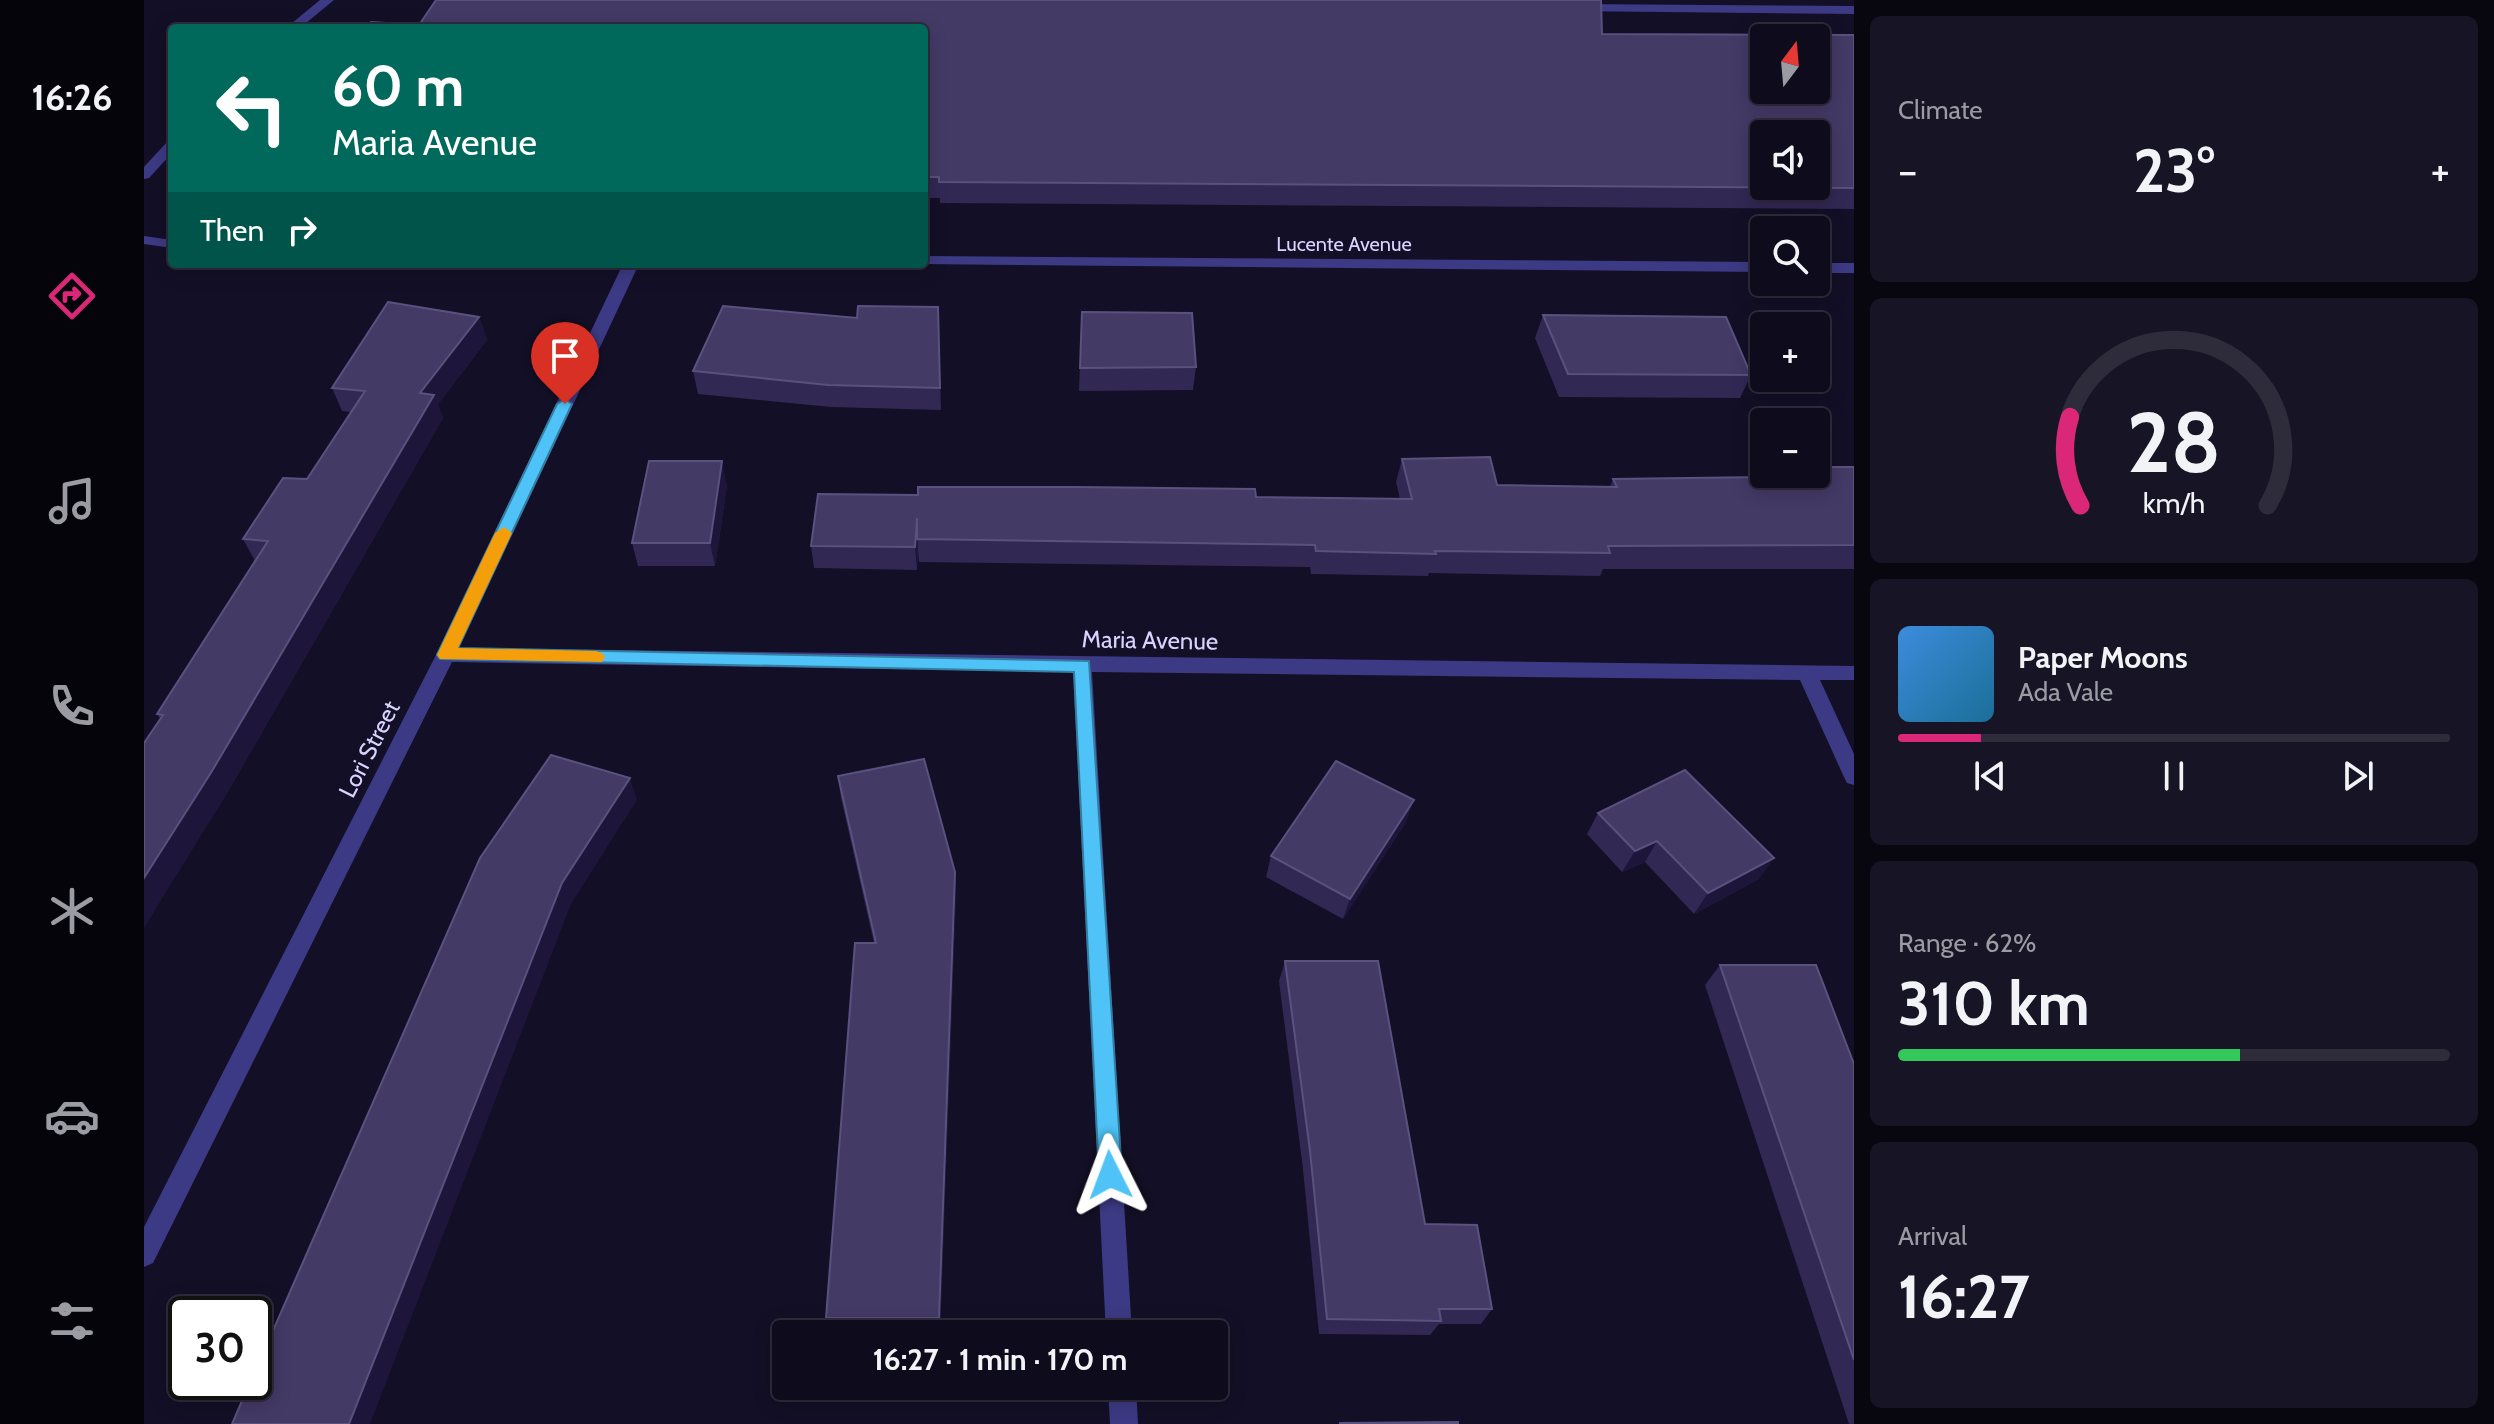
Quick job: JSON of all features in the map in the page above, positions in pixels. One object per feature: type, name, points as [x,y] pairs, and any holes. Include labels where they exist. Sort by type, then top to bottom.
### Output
[{"type":"street","points":[[297,24],[328,0]]},
{"type":"street","points":[[1563,8],[1854,10]]},
{"type":"street","points":[[144,175],[168,149]]},
{"type":"street","points":[[144,240],[168,243]]},
{"type":"street","name":"Lucente Avenue","points":[[928,261],[1750,267]]},
{"type":"street","name":"Lori Street","points":[[144,1254],[446,655],[629,268]]},
{"type":"street","points":[[1830,268],[1854,268]]},
{"type":"street","name":"Maria Avenue","points":[[446,655],[1854,673]]},
{"type":"street","points":[[1082,665],[1118,1320]]},
{"type":"street","points":[[1806,671],[1854,777]]},
{"type":"street","points":[[1123,1400],[1124,1424]]},
{"type":"building","points":[[436,0],[1601,0],[1602,34],[1750,35],[1750,104],[1830,104],[1830,35],[1854,35],[1854,188],[1830,188],[1830,120],[1750,120],[1750,187],[939,182],[939,177],[928,177],[928,24],[420,24]]},
{"type":"building","points":[[388,302],[479,317],[420,393],[434,395],[212,771],[144,878],[144,743],[163,715],[157,714],[268,541],[243,539],[283,478],[307,479],[365,391],[332,388]]},
{"type":"building","points":[[723,306],[857,318],[858,306],[938,307],[940,388],[828,385],[693,371]]},
{"type":"building","points":[[1082,312],[1192,313],[1196,367],[1080,368]]},
{"type":"building","points":[[1543,315],[1726,317],[1750,373],[1750,375],[1568,374]]},
{"type":"building","points":[[1490,457],[1497,485],[1617,487],[1613,479],[1750,477],[1750,488],[1830,488],[1830,467],[1854,467],[1854,545],[1608,546],[1610,553],[1316,551],[1315,545],[917,539],[917,518],[915,547],[811,546],[818,494],[918,495],[918,487],[1077,487],[1255,489],[1256,497],[1412,499],[1402,459]]},
{"type":"building","points":[[649,461],[722,461],[710,543],[632,543]]},
{"type":"building","points":[[551,755],[630,778],[562,883],[349,1424],[232,1424],[242,1400],[272,1400],[272,1333],[480,858]]},
{"type":"building","points":[[924,759],[955,872],[939,1318],[826,1318],[855,943],[876,943],[838,776]]},
{"type":"building","points":[[1336,761],[1414,800],[1350,899],[1271,856]]},
{"type":"building","points":[[1685,770],[1774,858],[1708,893],[1657,841],[1635,851],[1598,813]]},
{"type":"building","points":[[1285,961],[1378,961],[1425,1224],[1477,1225],[1492,1309],[1439,1309],[1441,1321],[1327,1319],[1310,1151]]},
{"type":"building","points":[[1720,965],[1816,965],[1854,1064],[1854,1360]]},
{"type":"building","points":[[1458,1422],[1458,1424],[1339,1423]]},
{"type":"slow traffic","points":[[504,533],[446,655],[596,657]]},
{"type":"route","points":[[565,404],[446,655],[1082,665],[1110,1175]]}]
